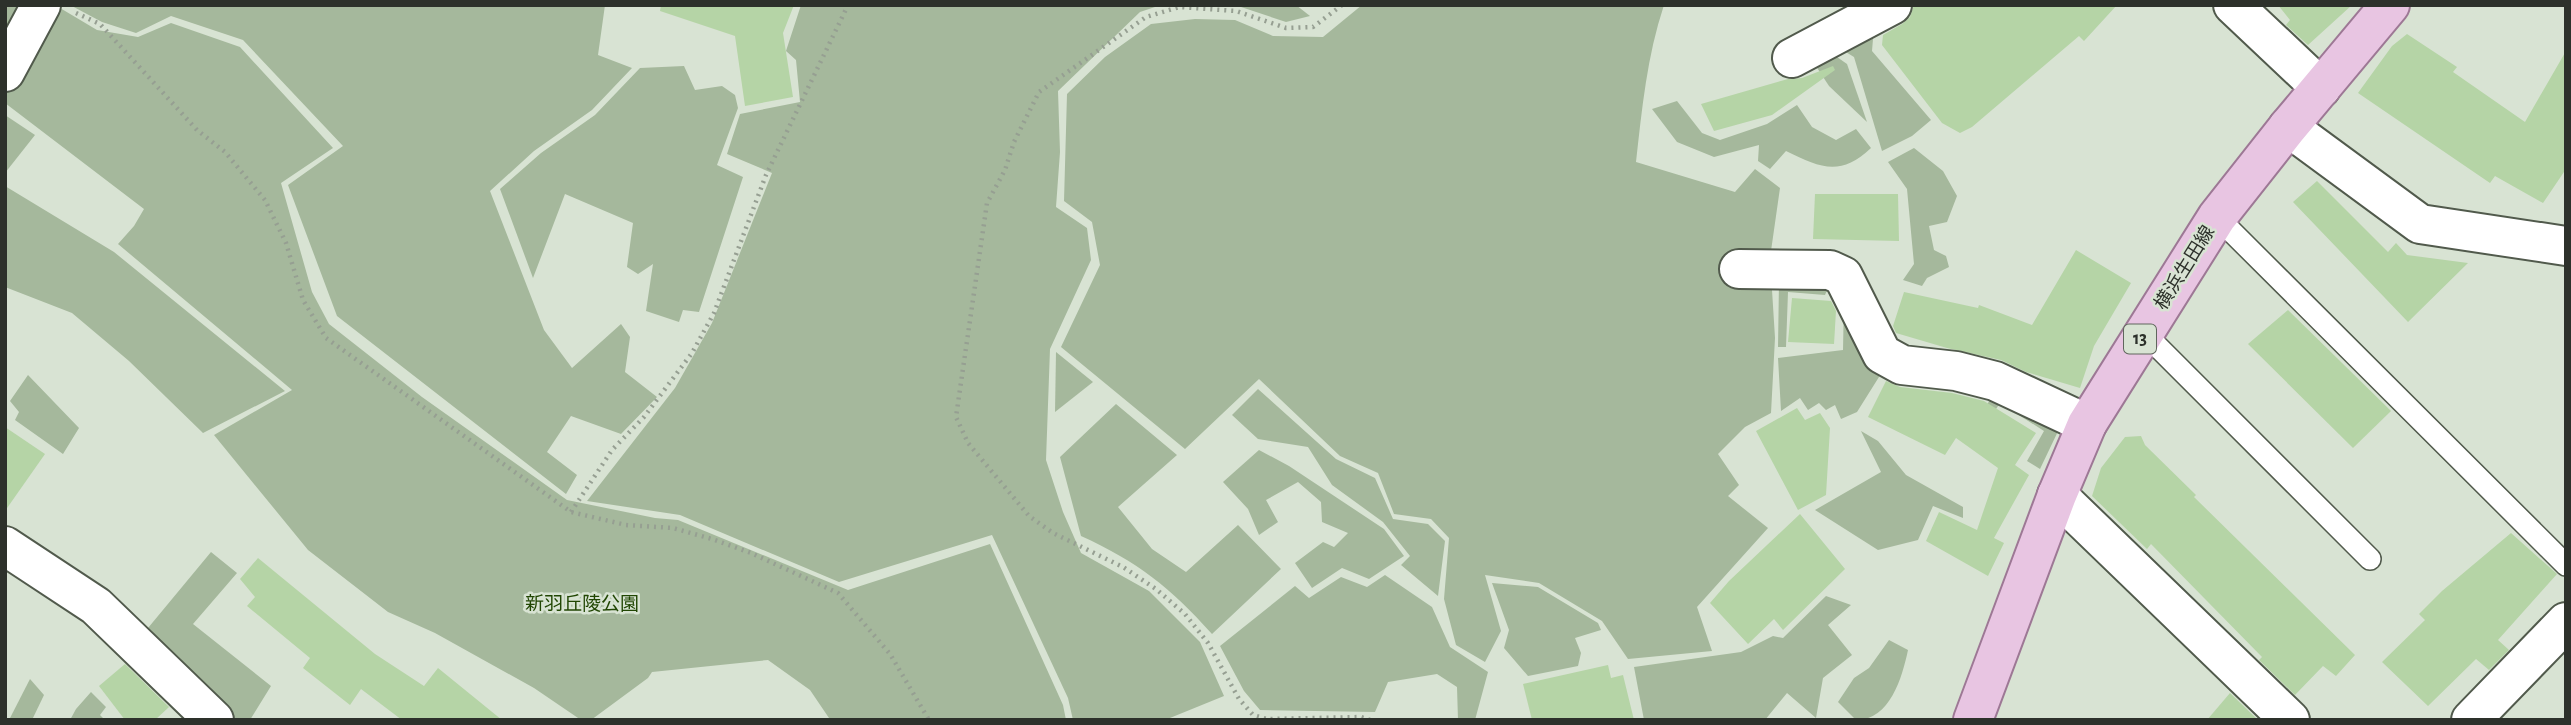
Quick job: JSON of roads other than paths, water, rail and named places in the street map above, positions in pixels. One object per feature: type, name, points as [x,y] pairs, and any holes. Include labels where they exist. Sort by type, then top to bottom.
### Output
[{"type":"main road","name":"横浜生田線","points":[[1973,720],[2057,495],[2087,424],[2217,217],[2390,5]]},
{"type":"street","points":[[1792,58],[1892,5]]},
{"type":"street","points":[[2233,5],[2321,88]]},
{"type":"street","points":[[5,72],[53,6]]},
{"type":"street","points":[[2288,127],[2420,224],[2566,246]]},
{"type":"street","points":[[1739,268],[1830,270],[1843,276],[1882,354],[1902,365],[1956,371],[1995,381],[2087,424]]},
{"type":"street","points":[[2057,495],[2290,720]]},
{"type":"street","points":[[5,546],[96,606],[214,720]]},
{"type":"street","points":[[2471,720],[2566,622]]},
{"type":"lane","points":[[2217,217],[2566,565]]},
{"type":"lane","points":[[2144,333],[2370,559]]},
{"type":"park label","name":"新羽丘陵公園","points":[[582,604]]}]
